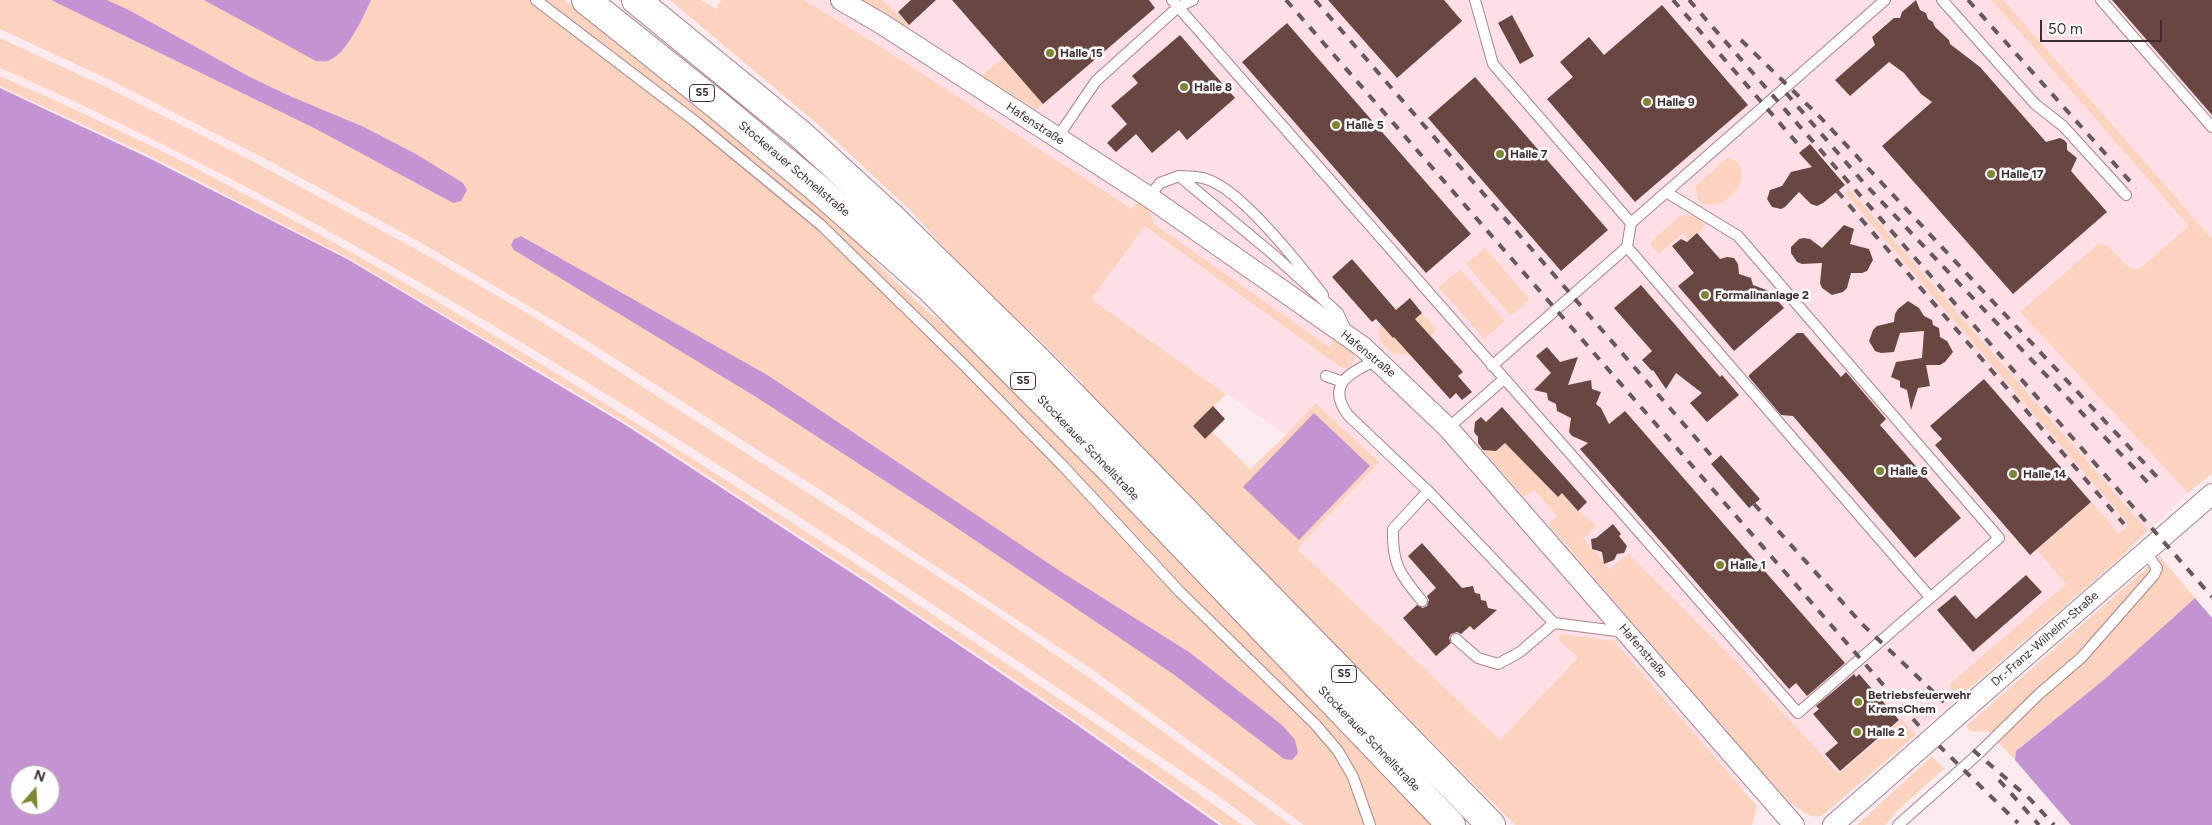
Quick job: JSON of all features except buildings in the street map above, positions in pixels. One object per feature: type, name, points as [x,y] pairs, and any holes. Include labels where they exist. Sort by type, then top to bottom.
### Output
[{"type":"highway","name":"Stockerauer Schnellstraße","points":[[586,0],[810,182],[929,287],[1129,489],[1451,825]]},
{"type":"highway","name":"Stockerauer Schnellstraße","points":[[636,0],[657,11],[800,134],[968,291],[1491,825]]},
{"type":"street","name":"Hafenstraße","points":[[841,0],[882,24],[1149,197],[1350,338],[1377,360],[1448,428],[1794,825]]},
{"type":"street","name":"Dr.-Franz-Wilhelm-Straße","points":[[1833,825],[2145,552],[2209,503]]},
{"type":"lane","points":[[536,0],[696,122],[822,225],[954,355],[1063,466],[1180,592],[1316,725],[1338,751],[1353,777],[1370,825]]},
{"type":"lane","points":[[1057,138],[1096,81],[1175,4],[1193,0]]},
{"type":"lane","points":[[1475,0],[1493,64],[1631,223]]},
{"type":"lane","points":[[1492,366],[1627,247],[1631,223],[1885,0]]},
{"type":"lane","points":[[1942,0],[2035,104],[2063,126],[2126,195]]},
{"type":"lane","points":[[2101,0],[2212,127]]},
{"type":"lane","points":[[1175,4],[1798,713],[1999,538],[1738,236],[1666,192]]},
{"type":"lane","points":[[1149,197],[1160,183],[1179,176],[1206,179],[1229,190],[1301,266],[1338,313],[1350,338]]},
{"type":"lane","points":[[1179,176],[1338,313]]},
{"type":"lane","points":[[1627,247],[1930,597]]},
{"type":"lane","points":[[1377,360],[1358,370],[1343,382],[1338,393],[1339,403],[1348,415],[1428,491],[1554,623],[1628,633]]},
{"type":"lane","points":[[1326,376],[1343,382]]},
{"type":"lane","points":[[1448,428],[1504,379]]},
{"type":"lane","points":[[1422,601],[1401,576],[1392,551],[1393,528],[1428,491]]},
{"type":"lane","points":[[1898,825],[1977,754],[2038,695],[2082,657],[2154,575],[2156,568],[2145,552]]},
{"type":"lane","points":[[1456,639],[1478,658],[1498,664],[1520,652],[1554,623]]},
{"type":"shaded area","points":[[0,0],[51,0],[316,129],[453,203],[416,154],[364,127],[250,77],[129,10],[107,0],[564,0],[709,114],[873,252],[870,257],[926,310],[958,334],[1021,397],[1212,593],[1432,825],[1304,825],[1093,670],[825,493],[583,338],[418,241],[260,156],[110,80],[0,29]],"holes":[[[522,236],[1189,652],[1284,759],[1173,674],[942,518],[756,397],[511,245],[514,239]]]},
{"type":"shaded area","points":[[51,0],[107,0],[129,10],[250,77],[364,127],[416,154],[463,183],[467,190],[461,201],[453,203],[316,129]]},
{"type":"shaded area","points":[[204,0],[371,0],[359,25],[342,51],[328,61],[316,61]]},
{"type":"shaded area","points":[[670,0],[700,0],[716,9],[721,0],[804,0],[873,42],[1132,209],[1138,201],[1146,205],[1154,224],[1329,347],[1337,337],[1355,352],[1352,363],[1345,368],[1342,368],[1145,226],[1091,299],[1226,394],[1193,426],[1205,439],[1212,432],[1250,469],[1286,435],[1315,403],[1379,462],[1297,549],[1500,740],[1578,658],[1559,640],[1560,634],[1614,641],[1757,806],[1752,825],[1515,825],[1078,388],[1083,383],[1029,330],[1002,310],[910,210],[821,127]]},
{"type":"shaded area","points":[[804,0],[2212,0],[2212,253],[2189,226],[2139,269],[2130,268],[2107,245],[2020,312],[2188,493],[2121,557],[1819,817],[1806,813],[1793,804],[1763,773],[1743,790],[1614,641],[1559,640],[1578,658],[1501,741],[1297,549],[1378,462],[1315,403],[1286,435],[1091,299],[1150,218],[1138,201],[1132,209],[873,42]]},
{"type":"shaded area","points":[[858,0],[883,0],[909,25],[905,29]]},
{"type":"shaded area","points":[[1992,0],[2003,0],[2212,239],[2212,473],[2188,493],[2020,312],[2098,244],[2107,245],[2130,268],[2139,269],[2189,226]]},
{"type":"shaded area","points":[[0,38],[106,87],[256,163],[414,248],[534,317],[984,606],[1088,677],[1291,825],[1257,825],[1220,797],[1158,755],[725,469],[595,387],[397,269],[194,160],[74,101],[0,68]]},
{"type":"shaded area","points":[[1002,58],[1043,104],[1037,110],[982,76]]},
{"type":"shaded area","points":[[0,76],[100,121],[198,170],[295,221],[485,330],[671,445],[883,581],[1182,782],[1242,825],[1223,825],[1071,718],[871,583],[625,422],[350,259],[152,157],[0,86]]},
{"type":"shaded area","points":[[0,88],[151,159],[349,260],[624,424],[870,585],[1070,720],[1219,825],[0,825]]},
{"type":"shaded area","points":[[1727,158],[1736,161],[1741,168],[1738,187],[1731,196],[1722,202],[1711,205],[1699,202],[1695,187]]},
{"type":"shaded area","points":[[1849,189],[2147,530],[2121,557],[1951,704],[1950,684],[2066,584],[2037,550],[2091,502],[2119,534],[2129,525],[1845,193]]},
{"type":"shaded area","points":[[1696,215],[1705,226],[1689,240],[1683,233],[1658,254],[1650,243],[1680,216]]},
{"type":"shaded area","points":[[521,236],[769,376],[1063,573],[1189,652],[1282,725],[1295,740],[1298,753],[1292,760],[1284,759],[1173,674],[942,518],[756,397],[514,250],[511,245],[514,239]]},
{"type":"shaded area","points":[[1485,248],[1529,299],[1511,316],[1466,264]]},
{"type":"shaded area","points":[[1460,269],[1505,321],[1484,339],[1439,287]]},
{"type":"shaded area","points":[[1422,313],[1437,330],[1410,355],[1392,353],[1379,339],[1380,324],[1393,338]]},
{"type":"shaded area","points":[[1314,413],[1370,466],[1299,540],[1243,487]]},
{"type":"shaded area","points":[[1505,443],[1557,497],[1562,493],[1578,511],[1597,526],[1583,539],[1610,569],[1628,554],[1729,654],[1839,774],[1902,719],[1916,735],[1823,815],[1816,817],[1799,809],[1763,773],[1548,524],[1557,516],[1534,489],[1524,497],[1483,450],[1496,451]]},
{"type":"shaded area","points":[[2158,554],[2195,598],[2106,678],[2020,747],[2015,755],[2015,760],[1997,741],[2114,626],[2159,577]]},
{"type":"shaded area","points":[[2149,566],[2152,568],[2150,573],[2080,654],[2036,691],[1993,732],[1970,731],[1966,726]]},
{"type":"shaded area","points":[[2195,598],[2212,618],[2212,825],[2071,825],[2015,760],[2016,751],[2106,678]]},
{"type":"shaded area","points":[[1932,756],[1944,769],[1902,806],[1885,825],[1857,825]]},
{"type":"railway","points":[[1286,0],[1920,727],[2018,823]]},
{"type":"railway","points":[[1315,0],[1715,460]]},
{"type":"railway","points":[[1673,0],[1803,150]]},
{"type":"railway","points":[[1689,0],[2212,597]]},
{"type":"railway","points":[[1968,0],[2136,188]]},
{"type":"railway","points":[[1741,40],[1820,117],[2160,480]]},
{"type":"railway","points":[[1786,93],[1863,182],[2152,487]]},
{"type":"railway","points":[[1837,191],[2124,524]]},
{"type":"railway","points":[[1754,504],[1862,624],[1944,702]]},
{"type":"railway","points":[[1973,750],[2030,799],[2054,825]]},
{"type":"railway","points":[[1999,780],[2039,825]]},
{"type":"place","name":"Halle 15","points":[[1050,53]]},
{"type":"place","name":"Halle 8","points":[[1184,87]]},
{"type":"place","name":"Halle 9","points":[[1647,102]]},
{"type":"place","name":"Halle 5","points":[[1336,125]]},
{"type":"place","name":"Halle 7","points":[[1500,154]]},
{"type":"place","name":"Halle 17","points":[[1991,174]]},
{"type":"place","name":"Formalinanlage 2","points":[[1705,295]]},
{"type":"place","name":"Halle 6","points":[[1880,471]]},
{"type":"place","name":"Halle 14","points":[[2013,474]]},
{"type":"place","name":"Halle 1","points":[[1720,565]]},
{"type":"place","name":"Betriebsfeuerwehr KremsChem","points":[[1858,702]]},
{"type":"place","name":"Halle 2","points":[[1857,732]]}]
